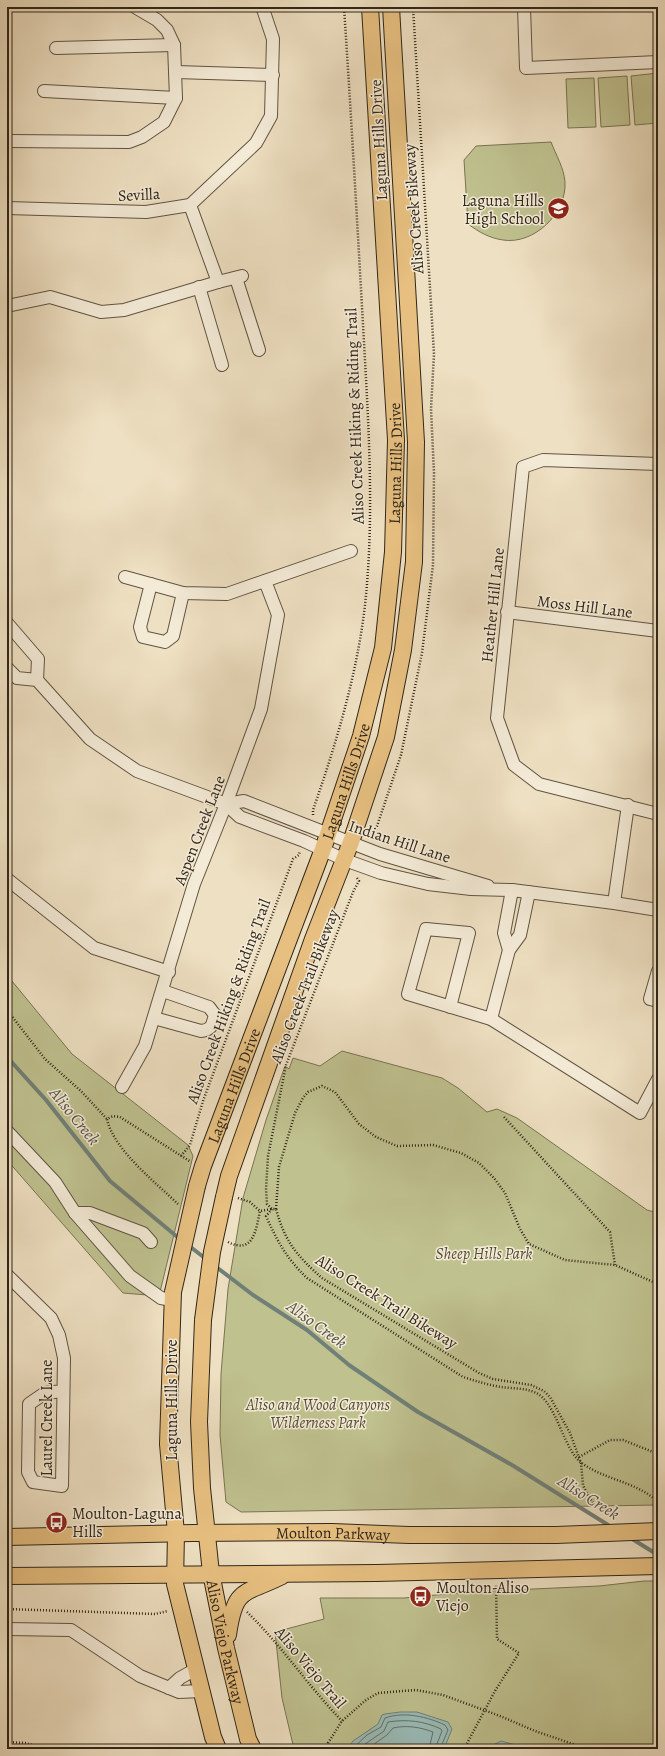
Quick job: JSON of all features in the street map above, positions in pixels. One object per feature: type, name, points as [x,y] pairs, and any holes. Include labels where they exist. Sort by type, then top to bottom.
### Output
[{"type":"main road","name":"Laguna Hills Drive","points":[[176,1533],[168,1444],[173,1296],[197,1186],[203,1166],[323,849],[361,736],[383,648],[393,552],[396,440],[370,7]]},
{"type":"main road","name":"Laguna Hills Drive","points":[[206,1533],[199,1422],[203,1320],[212,1252],[231,1197],[229,1176],[313,939],[345,860],[386,737],[403,650],[414,562],[416,442],[391,7]]},
{"type":"main road","name":"Moulton Parkway","points":[[7,1537],[176,1533],[332,1532],[409,1535],[556,1535],[658,1531]]},
{"type":"main road","points":[[176,1533],[175,1584],[213,1737],[218,1749]]},
{"type":"main road","name":"Aliso Viejo Parkway","points":[[206,1533],[211,1573],[226,1648],[248,1739],[253,1749]]},
{"type":"main road","points":[[7,1576],[211,1573],[286,1574],[658,1566]]},
{"type":"main road","points":[[226,1648],[230,1616],[232,1609],[239,1598],[249,1590],[286,1574]]},
{"type":"street","points":[[7,141],[128,142],[142,137],[164,122],[176,98],[174,45],[167,30],[157,20],[135,7]]},
{"type":"street","points":[[218,282],[190,205],[256,143],[271,116],[273,39],[261,7]]},
{"type":"street","points":[[524,7],[526,68],[658,62]]},
{"type":"street","points":[[56,48],[174,45]]},
{"type":"street","points":[[176,72],[273,75]]},
{"type":"street","points":[[44,91],[176,98]]},
{"type":"street","name":"Sevilla","points":[[7,208],[146,212],[190,205]]},
{"type":"street","points":[[7,306],[50,297],[101,312],[124,310],[199,287],[239,277],[259,350]]},
{"type":"street","points":[[199,287],[222,365]]},
{"type":"street","name":"Heather Hill Lane","points":[[628,805],[539,784],[514,765],[497,718],[523,467],[543,460],[658,464]]},
{"type":"street","points":[[125,577],[183,593],[227,594],[351,551]]},
{"type":"street","name":"Aspen Creek Lane","points":[[122,1087],[145,1046],[169,972],[194,884],[226,804],[261,709],[278,614],[265,580]]},
{"type":"street","points":[[151,584],[140,627],[143,637],[165,642],[172,636],[183,593]]},
{"type":"street","name":"Moss Hill Lane","points":[[507,612],[658,631]]},
{"type":"street","points":[[7,622],[38,659],[37,680],[17,678],[7,668]]},
{"type":"street","name":"Indian Hill Lane","points":[[37,680],[90,739],[137,771],[226,804],[240,817],[323,849],[345,860],[381,873],[428,884],[471,889],[512,890],[658,910]]},
{"type":"street","name":"Indian Hill Lane","points":[[226,804],[244,801],[380,854],[497,889]]},
{"type":"street","points":[[614,903],[628,805],[658,814]]},
{"type":"street","points":[[7,879],[94,948],[169,972]]},
{"type":"street","points":[[509,950],[504,932],[512,890]]},
{"type":"street","points":[[491,1019],[509,950],[520,935],[529,892]]},
{"type":"street","points":[[450,1008],[469,933],[426,929],[408,994],[450,1008],[491,1019],[640,1113],[658,1079]]},
{"type":"street","points":[[658,971],[650,999],[658,1001]]},
{"type":"street","points":[[154,1018],[201,1031],[211,1028],[215,1015],[209,1007],[163,991]]},
{"type":"street","points":[[7,1131],[55,1182],[76,1214],[130,1276],[161,1298],[173,1296]]},
{"type":"street","points":[[76,1214],[90,1213],[144,1233],[151,1242]]},
{"type":"street","name":"Laurel Creek Lane","points":[[7,1275],[51,1318],[59,1335],[64,1358],[62,1486],[33,1482],[28,1472],[29,1404],[45,1393],[63,1391]]},
{"type":"street","points":[[7,1628],[71,1630],[140,1676],[179,1692],[202,1691]]},
{"type":"street","points":[[169,1688],[180,1678],[196,1669]]},
{"type":"path","name":"Aliso Creek Hiking & Riding Trail","points":[[314,818],[313,810],[335,744],[352,675],[364,606],[370,532],[368,414],[344,7]]},
{"type":"path","name":"Aliso Creek Bikeway","points":[[413,7],[434,354],[431,409]]},
{"type":"path","name":"Aliso Creek Hiking & Riding Trail","points":[[181,1156],[190,1145],[203,1101],[293,859],[298,855]]},
{"type":"path","name":"Aliso Creek Trail Bikeway","points":[[272,1209],[268,1204],[266,1189],[268,1156],[286,1065],[352,892],[359,881],[357,877]]},
{"type":"path","points":[[7,1010],[45,1059],[107,1118],[108,1126],[124,1152],[182,1207]]},
{"type":"path","points":[[260,1211],[276,1209],[279,1168],[295,1113],[308,1092],[322,1086],[335,1092],[359,1124],[376,1137],[397,1146],[433,1145],[461,1154],[479,1163],[494,1178],[505,1193],[520,1229],[529,1244],[565,1260],[615,1265],[653,1282],[658,1287]]},
{"type":"path","points":[[107,1118],[113,1116],[120,1117],[181,1156],[193,1163],[203,1166]]},
{"type":"path","points":[[504,1117],[610,1232],[615,1265]]},
{"type":"path","points":[[231,1197],[250,1202],[260,1211]]},
{"type":"path","points":[[272,1209],[266,1216],[277,1241],[292,1263],[307,1278],[463,1377],[483,1384],[503,1388],[521,1388],[542,1397],[560,1426],[572,1451],[581,1463],[598,1472],[650,1494],[658,1502]]},
{"type":"path","name":"Aliso Creek Trail Bikeway","points":[[276,1209],[280,1223],[291,1245],[302,1260],[322,1278],[479,1373],[493,1379],[531,1385],[544,1391],[550,1397],[570,1433],[581,1463],[583,1485],[588,1496],[597,1508],[618,1519]]},
{"type":"path","points":[[223,1238],[234,1245],[245,1245],[252,1240],[256,1232],[260,1211]]},
{"type":"path","points":[[579,1457],[610,1440],[623,1440],[658,1454]]},
{"type":"path","points":[[464,1749],[495,1691],[519,1653],[497,1639],[496,1570]]},
{"type":"path","points":[[7,1609],[155,1614]]},
{"type":"path","name":"Aliso Viejo Trail","points":[[262,1627],[322,1700],[342,1721]]},
{"type":"path","points":[[330,1749],[328,1743],[342,1721],[366,1700],[378,1693],[416,1690],[443,1695],[485,1710],[535,1731],[573,1744],[579,1749]]},
{"type":"path","points":[[7,1742],[26,1743],[44,1749]]},
{"type":"green space","points":[[658,73],[658,123],[635,125],[631,76]]},
{"type":"green space","points":[[627,76],[630,125],[601,127],[598,78]]},
{"type":"green space","points":[[594,78],[596,127],[568,128],[566,79]]},
{"type":"green space","points":[[551,142],[565,182],[561,205],[546,224],[537,232],[526,237],[515,240],[503,240],[493,238],[468,224],[464,160],[476,146]]},
{"type":"green space","points":[[7,975],[72,1054],[188,1145],[193,1156],[159,1296],[123,1293],[7,1160]]},
{"type":"green space","name":"Sheep Hills Park","points":[[342,1051],[442,1078],[458,1088],[487,1112],[497,1109],[517,1118],[647,1210],[658,1213],[658,1505],[241,1512],[226,1502],[220,1435],[221,1374],[228,1289],[243,1198],[266,1120],[285,1066],[289,1069],[293,1058],[320,1066]]},
{"type":"green space","points":[[658,1581],[658,1749],[294,1749],[282,1698],[275,1632],[324,1619],[320,1598],[404,1598],[468,1592],[599,1586]]},
{"type":"water","points":[[400,1712],[417,1712],[448,1722],[452,1729],[444,1749],[347,1749],[353,1741],[378,1724],[382,1715]]},
{"type":"water","points":[[501,1741],[530,1749],[489,1749],[491,1746]]},
{"type":"waterway","name":"Aliso Creek","points":[[7,1057],[46,1100],[110,1181],[181,1240]]},
{"type":"waterway","name":"Aliso Creek","points":[[188,1245],[206,1259]]},
{"type":"waterway","name":"Aliso Creek","points":[[215,1266],[253,1295],[307,1330],[349,1365],[418,1412],[512,1465],[613,1528]]},
{"type":"waterway","name":"Aliso Creek","points":[[629,1537],[658,1555]]},
{"type":"place","name":"Laguna Hills High School","points":[[559,209]]},
{"type":"place","name":"Moulton-Laguna Hills","points":[[57,1522]]},
{"type":"place","name":"Moulton-Aliso Viejo","points":[[421,1596]]},
{"type":"park label","name":"Aliso and Wood Canyons Wilderness Park","points":[[318,1413]]}]
